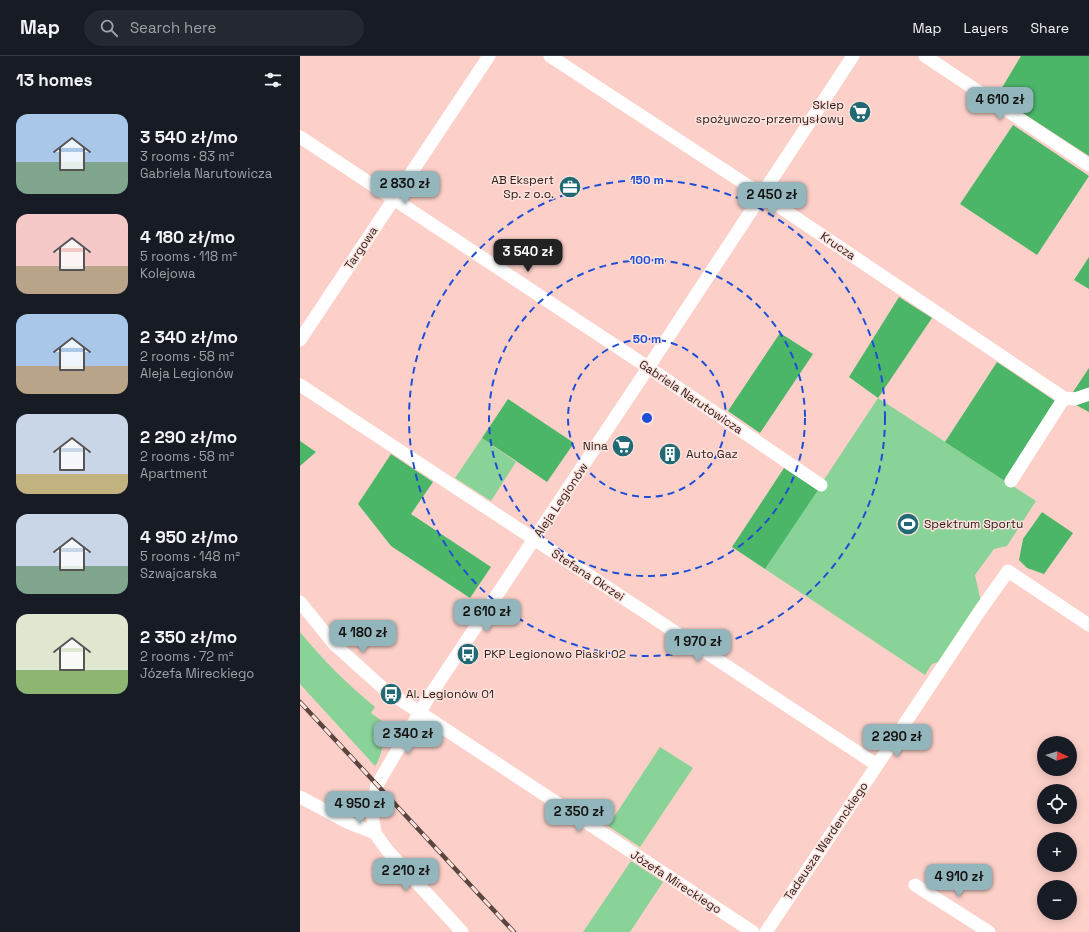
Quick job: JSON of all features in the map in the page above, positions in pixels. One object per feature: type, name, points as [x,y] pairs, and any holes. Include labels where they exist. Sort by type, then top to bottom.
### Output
[{"type":"street","name":"Targowa","points":[[300,340],[489,56]]},
{"type":"street","name":"Krucza","points":[[550,56],[762,195],[1064,398]]},
{"type":"street","name":"Aleja Legionów","points":[[375,833],[372,813],[377,785],[419,713],[649,368],[853,56]]},
{"type":"street","points":[[925,56],[1089,165]]},
{"type":"street","name":"Gabriela Narutowicza","points":[[300,137],[649,368],[821,485]]},
{"type":"street","name":"Stefana Okrzei","points":[[300,385],[876,765]]},
{"type":"street","points":[[1010,481],[1064,398],[1075,399],[1089,394]]},
{"type":"street","name":"Tadeusza Wardenckiego","points":[[766,932],[876,765],[1008,571],[1089,625]]},
{"type":"street","name":"Józefa Mireckiego","points":[[300,602],[334,644],[377,684],[753,932]]},
{"type":"street","points":[[300,797],[349,823],[375,833],[389,852],[462,932]]},
{"type":"street","points":[[915,885],[989,932]]},
{"type":"green space","points":[[1021,56],[1089,56],[1089,156],[997,96]]},
{"type":"green space","points":[[1013,125],[1089,176],[1037,255],[960,204]]},
{"type":"green space","points":[[1089,257],[1089,289],[1074,280]]},
{"type":"green space","points":[[899,297],[932,318],[878,398],[849,377]]},
{"type":"green space","points":[[780,333],[813,354],[760,433],[728,411]]},
{"type":"green space","points":[[997,362],[1055,401],[1005,481],[945,442]]},
{"type":"green space","points":[[1089,368],[1089,391],[1073,392]]},
{"type":"green space","name":"Spektrum Sportu","points":[[878,398],[1036,501],[1007,546],[994,549],[975,575],[981,602],[942,661],[932,664],[925,675],[765,569]]},
{"type":"green space","points":[[508,399],[574,443],[547,482],[482,438]]},
{"type":"green space","points":[[1089,400],[1089,412],[1076,405]]},
{"type":"green space","points":[[482,438],[516,462],[491,501],[455,478]]},
{"type":"green space","points":[[300,441],[316,452],[300,466]]},
{"type":"green space","points":[[391,454],[433,482],[411,514],[491,567],[470,598],[391,546],[358,504]]},
{"type":"green space","points":[[784,468],[818,490],[765,569],[732,547]]},
{"type":"green space","points":[[1042,512],[1073,533],[1044,574],[1027,568],[1019,560],[1023,539]]},
{"type":"green space","points":[[300,632],[317,652],[355,690],[375,707],[371,713],[383,722],[380,731],[385,739],[379,760],[375,766],[300,684]]},
{"type":"green space","points":[[660,747],[693,768],[640,847],[608,826]]},
{"type":"green space","points":[[631,861],[663,882],[630,932],[583,932]]},
{"type":"railway","points":[[300,702],[514,932]]},
{"type":"place","name":"Sklep spożywczo-przemysłowy","points":[[860,112]]},
{"type":"place","name":"AB Ekspert Sp. z o.o.","points":[[570,187]]},
{"type":"place","name":"Nina","points":[[623,446]]},
{"type":"place","name":"Auto Gaz","points":[[670,454]]},
{"type":"place","name":"Spektrum Sportu","points":[[908,524]]},
{"type":"place","name":"PKP Legionowo Piaski 02","points":[[468,654]]},
{"type":"place","name":"Al. Legionów 01","points":[[391,694]]}]
